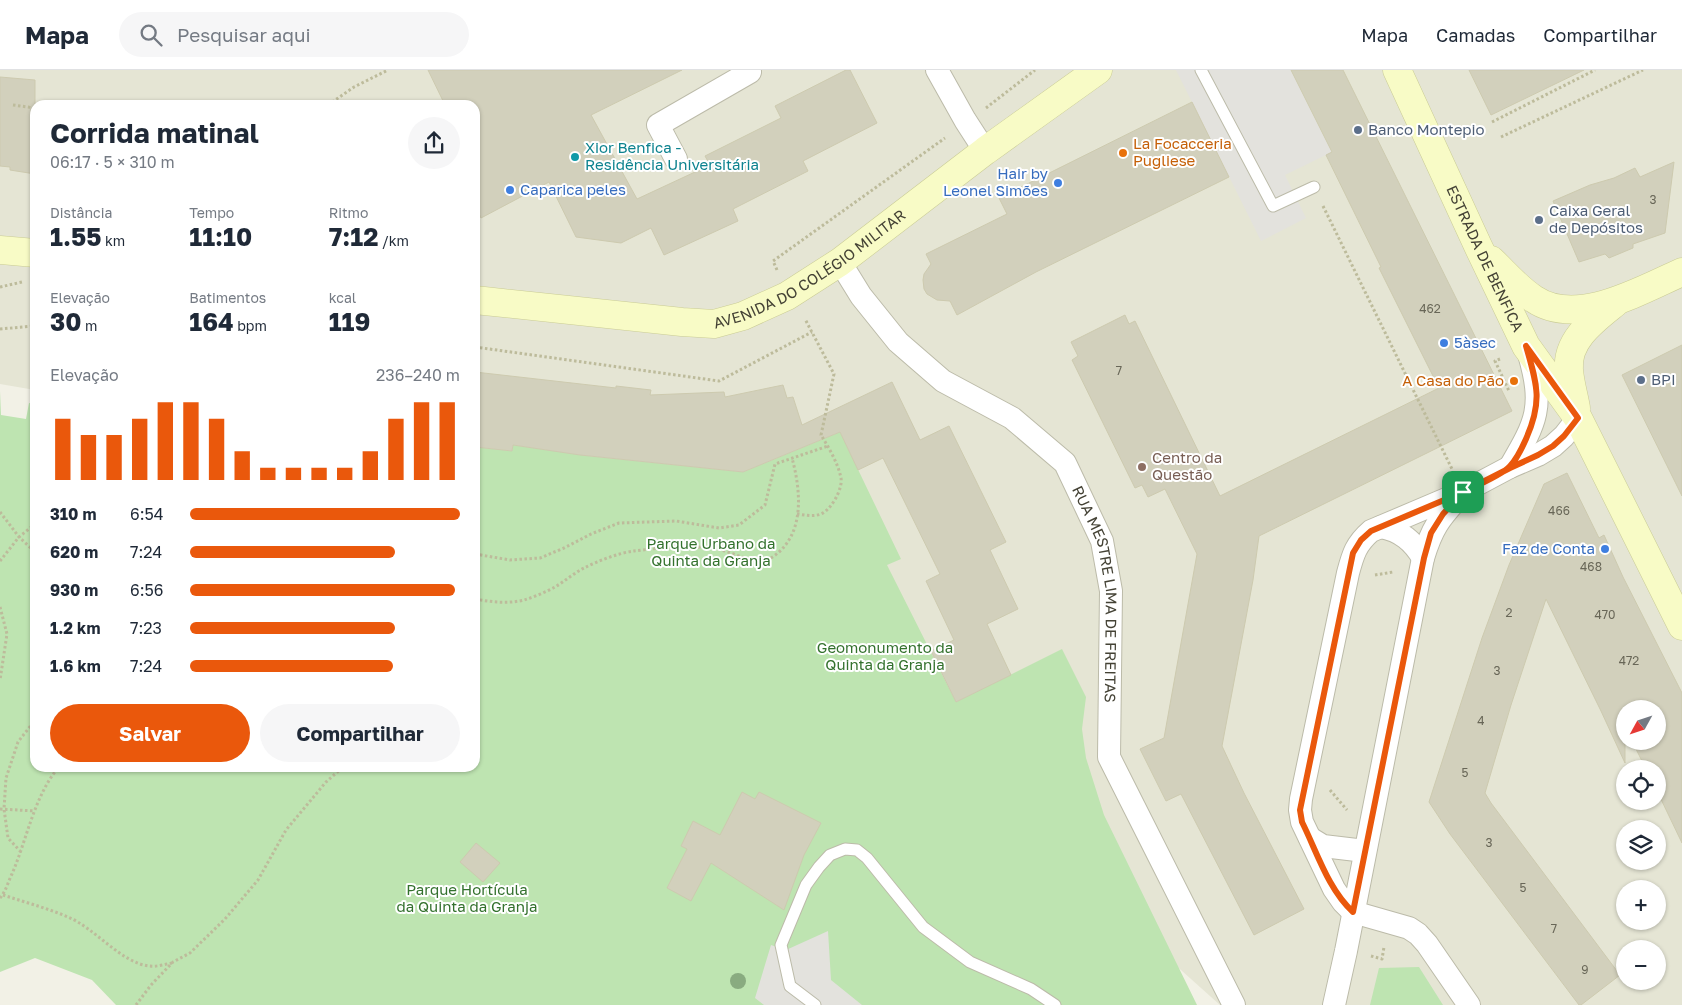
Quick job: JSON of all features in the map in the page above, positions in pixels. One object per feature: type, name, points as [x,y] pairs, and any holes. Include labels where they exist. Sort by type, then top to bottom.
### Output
[{"type":"street","points":[[938,70],[985,151]]},
{"type":"street","name":"AVENIDA DO COLÉGIO MILITAR","points":[[480,301],[714,324],[743,316],[791,293],[840,262],[985,151],[1098,70]]},
{"type":"street","name":"ESTRADA DE BENFICA","points":[[1397,70],[1526,346],[1578,418],[1682,626]]},
{"type":"street","points":[[676,159],[658,125],[751,71]]},
{"type":"street","points":[[1478,246],[1534,300],[1565,310],[1580,310],[1616,302],[1682,272]]},
{"type":"street","points":[[0,250],[30,253]]},
{"type":"street","name":"RUA MESTRE LIMA DE FREITAS","points":[[840,262],[861,296],[898,342],[943,381],[1012,418],[1065,463],[1102,541],[1111,591],[1108,757],[1234,1005]]},
{"type":"street","points":[[1469,1005],[1418,934],[1409,928],[1353,912],[1343,902],[1334,889],[1302,822],[1300,810],[1305,782],[1348,573],[1353,553],[1361,540],[1371,531],[1463,492],[1553,446],[1564,436],[1578,418],[1568,369],[1570,351],[1580,335],[1593,320],[1616,302]]},
{"type":"street","points":[[1510,468],[1524,444],[1533,422],[1537,404],[1535,375],[1526,346]]},
{"type":"street","points":[[1334,1005],[1422,566],[1431,533],[1443,514],[1463,492]]},
{"type":"street","points":[[1381,527],[1402,534],[1417,547],[1422,566]]},
{"type":"street","points":[[1310,838],[1323,846],[1365,851]]},
{"type":"lane","points":[[1201,70],[1273,206],[1314,187]]},
{"type":"lane","points":[[0,263],[30,254]]},
{"type":"lane","points":[[815,1005],[790,986],[781,945],[806,885],[819,866],[830,855],[845,849],[857,850],[867,858],[923,927],[970,962],[1031,989],[1055,1005]]},
{"type":"path","points":[[335,100],[354,87],[388,70]]},
{"type":"path","points":[[798,514],[812,516],[823,514],[833,503],[839,492],[841,480],[828,446],[821,435],[834,374],[773,262],[884,184],[1035,70]]},
{"type":"path","points":[[1492,122],[1595,70]]},
{"type":"path","points":[[1501,138],[1643,70]]},
{"type":"path","points":[[13,106],[30,108]]},
{"type":"path","points":[[1314,187],[1463,492]]},
{"type":"path","points":[[0,286],[26,281]]},
{"type":"path","points":[[0,328],[30,326]]},
{"type":"path","points":[[480,349],[719,381],[812,332]]},
{"type":"path","points":[[480,555],[510,560],[540,558],[619,523],[676,521],[720,528],[739,525],[765,505],[775,464],[828,446]]},
{"type":"path","points":[[480,600],[499,603],[523,600],[553,588],[583,568],[632,551],[673,547],[719,549],[758,562],[773,557],[787,545],[794,530],[798,514],[797,477],[792,458]]},
{"type":"path","points":[[0,512],[19,537],[30,547]]},
{"type":"path","points":[[0,561],[19,537],[30,528]]},
{"type":"path","points":[[1348,573],[1369,576],[1422,566]]},
{"type":"path","points":[[0,607],[7,634],[0,680]]},
{"type":"path","points":[[21,852],[8,838],[2,809],[6,778],[18,742],[30,726]]},
{"type":"path","points":[[54,772],[49,778],[21,852],[1,897],[70,917],[134,962],[151,967],[173,962],[190,953],[225,919],[258,880],[286,830],[326,782],[337,772]]},
{"type":"path","points":[[1305,782],[1326,786],[1355,819],[1371,822]]},
{"type":"path","points":[[2,809],[35,811]]},
{"type":"path","points":[[136,1005],[151,985],[173,962]]},
{"type":"shaded area","points":[[0,70],[1682,70],[1682,1005],[1220,1005],[1010,817],[480,468],[480,100],[30,100],[30,389],[0,384]]},
{"type":"shaded area","points":[[1176,70],[1291,70],[1332,152],[1285,175],[1306,218],[1261,241]]},
{"type":"shaded area","points":[[828,931],[831,980],[862,1005],[764,1005],[755,998],[771,945],[786,950]]},
{"type":"green space","points":[[0,391],[1,415],[26,419],[30,403],[30,772],[480,772],[480,448],[512,451],[513,445],[589,456],[743,472],[840,432],[901,559],[887,565],[956,702],[1062,649],[1086,697],[1082,729],[1086,758],[1104,815],[1197,1005],[116,1005],[92,980],[35,958],[0,972]]},
{"type":"green space","points":[[1419,967],[1443,1005],[1370,1005],[1379,968]]},
{"type":"building","points":[[428,70],[682,70],[591,115],[637,199],[710,165],[705,156],[781,118],[775,106],[846,70],[850,70],[877,123],[803,161],[808,171],[733,209],[738,221],[664,255],[651,228],[621,243],[576,237],[549,182],[481,218],[480,100],[443,100]]},
{"type":"building","points":[[1291,70],[1343,70],[1512,411],[1259,536],[1253,580],[1222,746],[1304,909],[1254,935],[1181,794],[1166,801],[1140,749],[1164,738],[1197,554],[1165,489],[1148,497],[1142,485],[1135,488],[1072,360],[1078,356],[1071,342],[1125,315],[1129,324],[1135,321],[1220,496],[1439,388],[1379,268],[1381,267],[1326,155],[1332,152]]},
{"type":"building","points":[[1469,70],[1584,70],[1491,115]]},
{"type":"building","points":[[0,77],[35,80],[35,100],[30,100],[30,173],[10,170],[10,167],[0,166]]},
{"type":"building","points":[[1192,102],[1229,177],[1036,272],[957,315],[950,301],[937,300],[927,294],[924,289],[923,280],[924,274],[931,264],[926,254],[1007,214],[999,198]]},
{"type":"building","points":[[1674,162],[1665,233],[1633,244],[1633,248],[1609,258],[1605,254],[1579,262],[1553,201],[1635,168],[1640,177]]},
{"type":"building","points":[[1682,345],[1682,496],[1622,375]]},
{"type":"building","points":[[480,373],[616,388],[616,386],[651,390],[650,395],[724,392],[725,397],[783,385],[787,398],[793,397],[802,425],[892,382],[920,440],[949,426],[1006,542],[990,550],[1018,609],[987,624],[1011,675],[956,702],[931,651],[954,640],[926,581],[940,574],[883,458],[858,470],[840,432],[743,472],[580,455],[513,445],[512,451],[480,448]]},
{"type":"building","points":[[1567,473],[1599,538],[1604,535],[1623,577],[1682,693],[1682,843],[1666,810],[1666,760],[1642,760],[1636,750],[1666,750],[1666,700],[1616,700],[1616,744],[1546,599],[1511,705],[1485,793],[1616,970],[1616,978],[1581,1005],[1579,1005],[1450,834],[1429,802],[1482,638],[1509,565],[1544,484]]},
{"type":"building","points":[[1619,750],[1625,750],[1624,760]]},
{"type":"building","points":[[742,792],[755,799],[759,792],[821,823],[804,855],[784,910],[711,863],[691,901],[667,888],[687,849],[681,846],[693,821],[720,835]]},
{"type":"building","points":[[476,843],[500,863],[483,882],[460,862]]},
{"type":"place","name":"Banco Montepio","points":[[1358,130]]},
{"type":"place","name":"La Focacceria Pugliese","points":[[1123,153]]},
{"type":"place","name":"Xior Benfica - Residência Universitária","points":[[575,157]]},
{"type":"place","name":"Hair by Leonel Simões","points":[[1058,183]]},
{"type":"place","name":"Caparica peles","points":[[510,190]]},
{"type":"place","name":"Caixa Geral de Depósitos","points":[[1539,220]]},
{"type":"place","name":"5àsec","points":[[1444,343]]},
{"type":"place","name":"BPI","points":[[1641,380]]},
{"type":"place","name":"A Casa do Pão","points":[[1514,381]]},
{"type":"place","name":"Centro da Questão","points":[[1142,467]]},
{"type":"place","name":"Faz de Conta","points":[[1605,549]]},
{"type":"route","points":[[1463,492],[1443,514],[1431,533],[1424,558],[1353,912],[1334,889],[1302,822],[1300,810],[1353,553],[1361,540],[1371,531],[1463,492],[1538,455],[1553,446],[1564,436],[1578,418],[1526,346],[1535,375],[1537,404],[1533,422],[1524,444],[1510,468],[1463,492]]},
{"type":"park label","name":"Parque Urbano da Quinta da Granja","points":[[711,552]]},
{"type":"park label","name":"Geomonumento da Quinta da Granja","points":[[885,656]]},
{"type":"park label","name":"Parque Hortícula da Quinta da Granja","points":[[467,898]]}]
